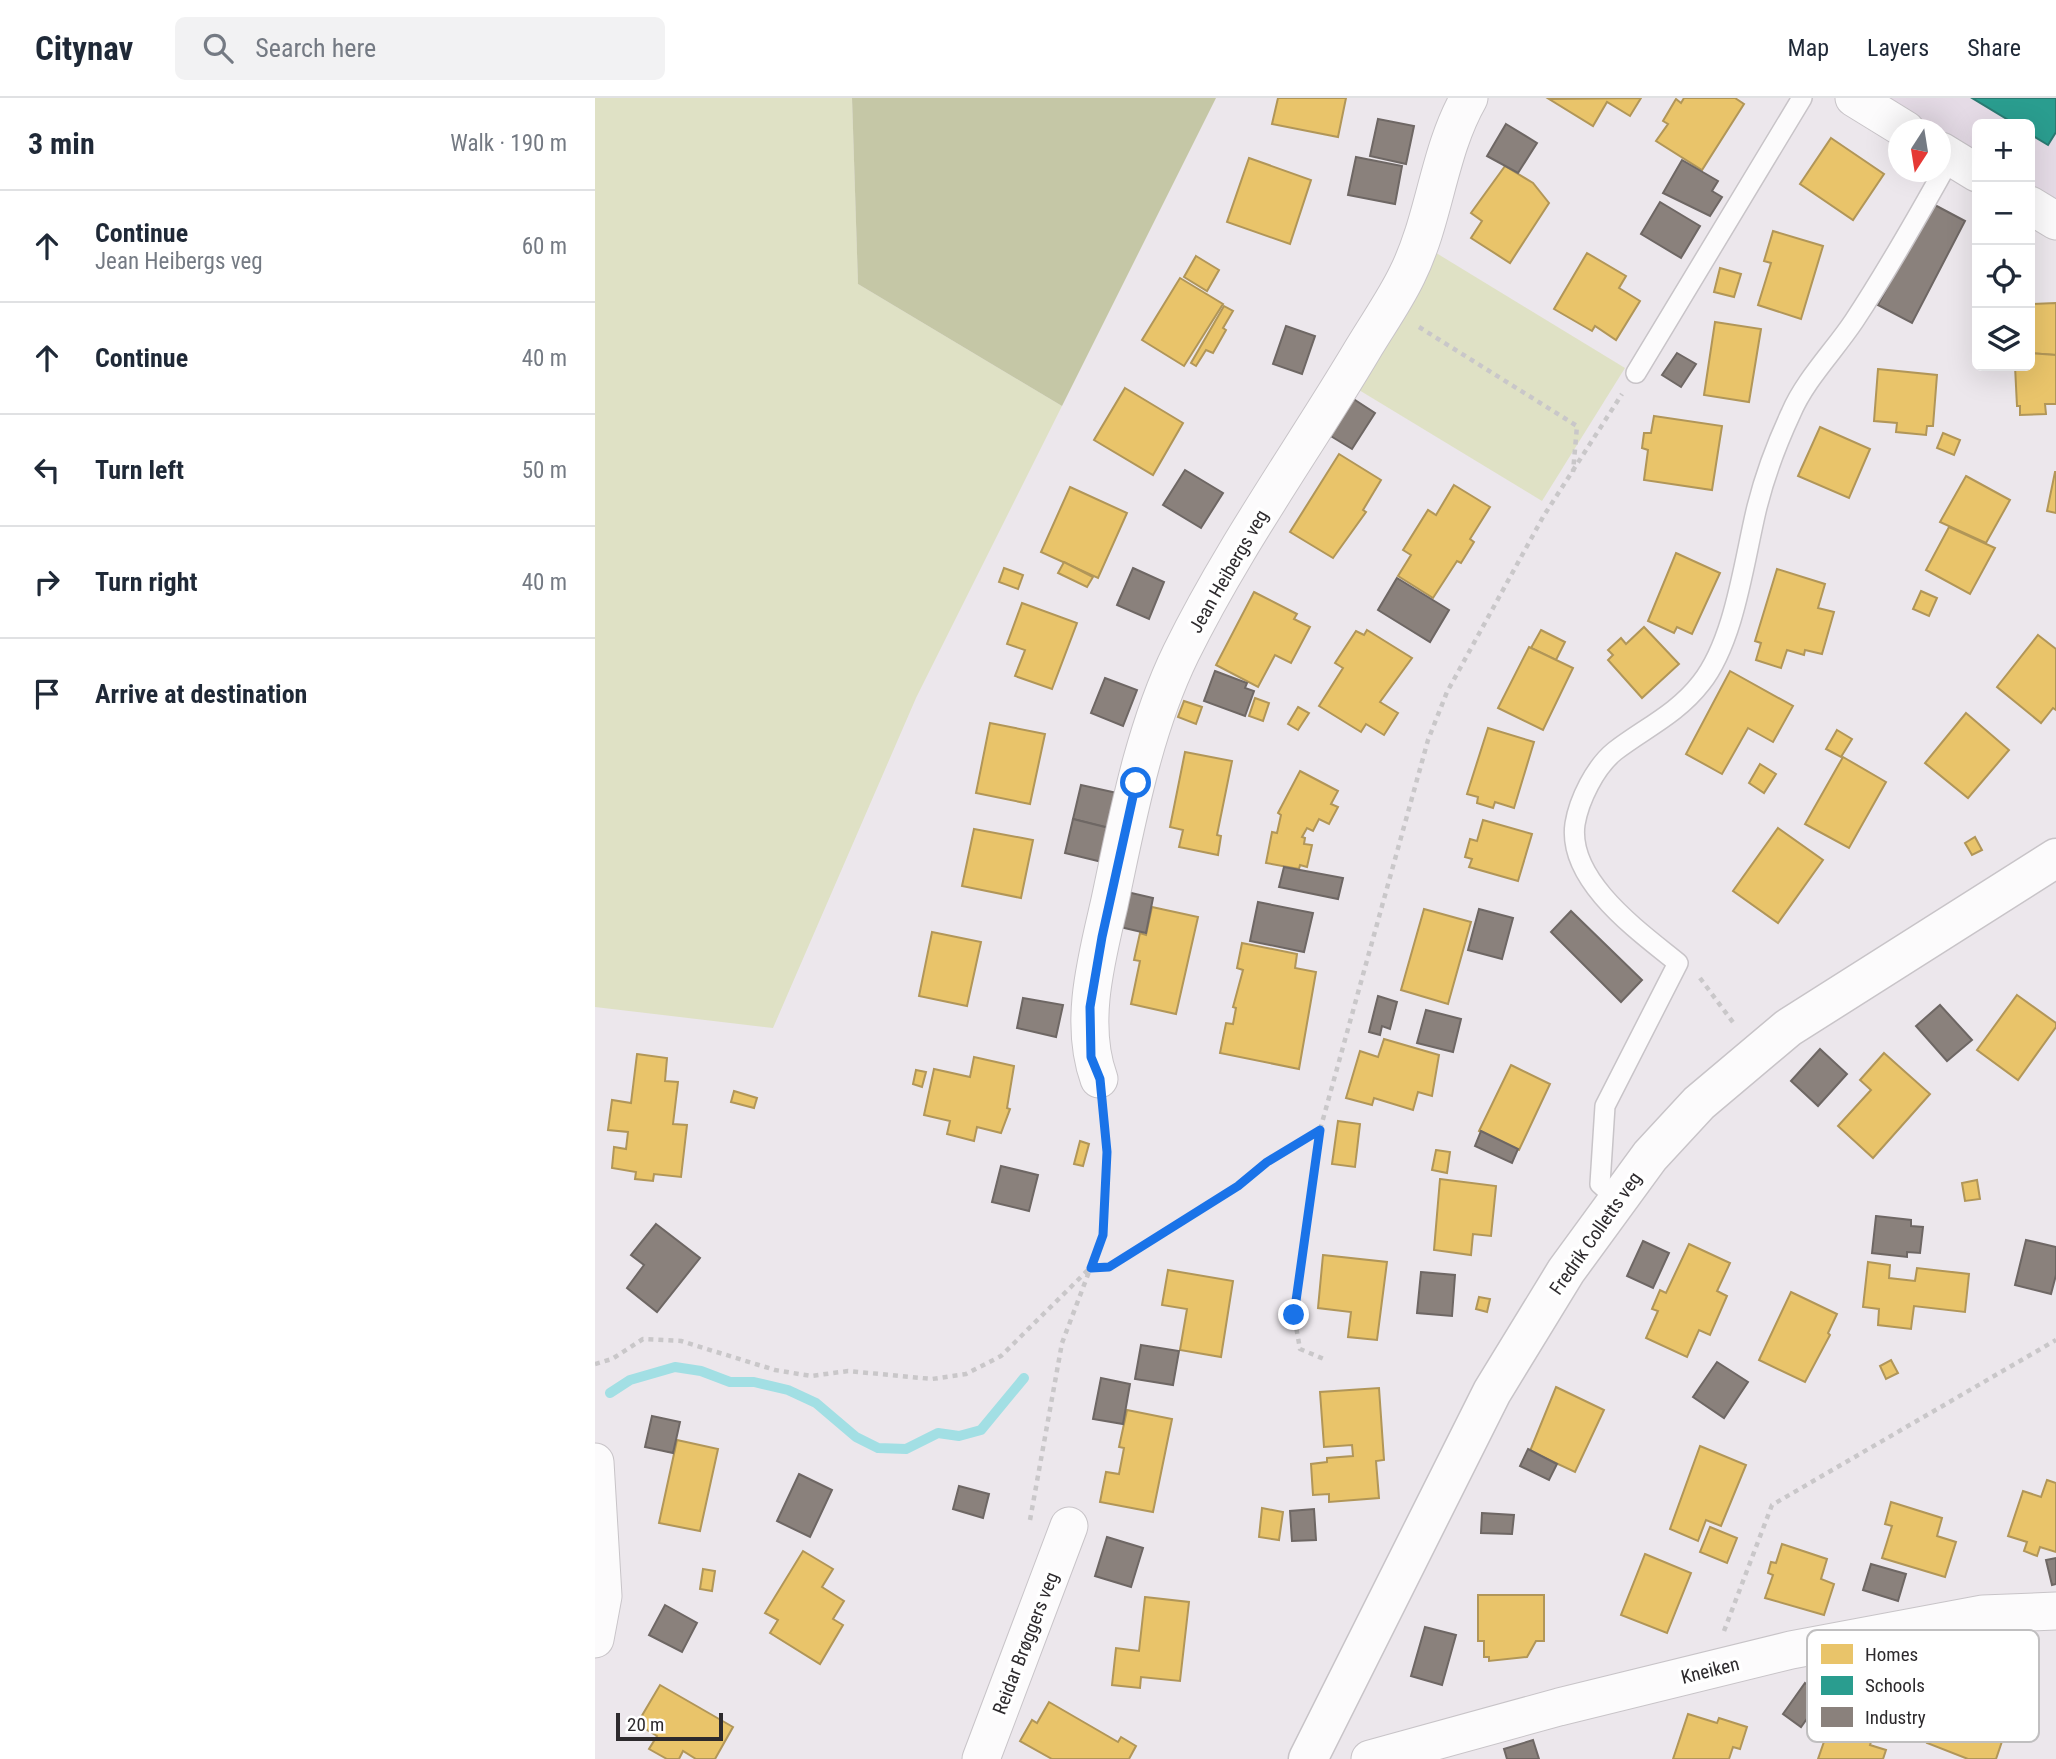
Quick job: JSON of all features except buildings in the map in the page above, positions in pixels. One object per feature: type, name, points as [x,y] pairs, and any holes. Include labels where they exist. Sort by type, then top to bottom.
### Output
[{"type":"street","name":"Jean Heibergs veg","points":[[1100,1079],[1091,1057],[1090,1007],[1102,937],[1136,783],[1172,674],[1198,620],[1252,527],[1408,275],[1446,153],[1469,98]]},
{"type":"street","points":[[1854,98],[1888,119]]},
{"type":"street","points":[[2035,208],[2056,221]]},
{"type":"street","name":"Fredrik Colletts veg","points":[[1308,1759],[1492,1392],[1566,1271],[1650,1156],[1699,1103],[1788,1028],[2056,858]]},
{"type":"street","points":[[595,1462],[603,1596],[595,1639]]},
{"type":"street","name":"Reidar Brøggers veg","points":[[981,1759],[1069,1526]]},
{"type":"street","name":"Kneiken","points":[[1898,1630],[1983,1614],[2056,1611]]},
{"type":"street","name":"Kneiken","points":[[1370,1759],[1559,1707],[1807,1647]]},
{"type":"lane","points":[[1636,373],[1801,98]]},
{"type":"lane","points":[[1618,1200],[1600,1184],[1605,1106],[1678,963],[1632,925],[1599,892],[1580,858],[1574,826],[1583,793],[1613,752],[1680,707],[1703,681],[1724,638],[1761,494],[1793,408],[1855,320],[1956,160]]},
{"type":"path","points":[[1388,308],[1577,426],[1573,473]]},
{"type":"path","points":[[1324,1359],[1300,1349],[1294,1315],[1320,1130],[1428,740],[1447,692],[1543,517],[1636,373]]},
{"type":"path","points":[[1699,977],[1741,1034]]},
{"type":"path","points":[[1029,1531],[1034,1486],[1062,1343],[1103,1235],[1107,1152],[1100,1079]]},
{"type":"path","points":[[595,1364],[612,1359],[643,1339],[681,1341],[775,1370],[811,1376],[848,1371],[932,1379],[966,1374],[1001,1356],[1091,1268],[1109,1267],[1238,1186],[1267,1162],[1320,1130]]},
{"type":"path","points":[[1708,1671],[1772,1505],[2056,1340]]},
{"type":"shaded area","points":[[1875,98],[2056,98],[2056,208],[2035,195],[2035,119],[1972,119],[1972,157],[1951,144],[1951,119],[1910,119]]},
{"type":"green space","points":[[595,98],[852,98],[858,284],[1062,406],[916,698],[773,1028],[595,1007]]},
{"type":"green space","points":[[852,98],[1216,98],[1062,406],[858,284]]},
{"type":"green space","points":[[1428,248],[1625,368],[1542,501],[1354,387]]},
{"type":"waterway","points":[[610,1393],[630,1380],[675,1367],[701,1371],[730,1382],[754,1382],[788,1390],[816,1403],[856,1437],[878,1448],[906,1449],[938,1433],[959,1436],[981,1430],[1024,1378]]},
{"type":"route","points":[[1136,783],[1102,937],[1090,1007],[1091,1057],[1100,1079],[1107,1152],[1103,1235],[1091,1268],[1109,1267],[1238,1186],[1267,1162],[1320,1130],[1294,1315]]}]
